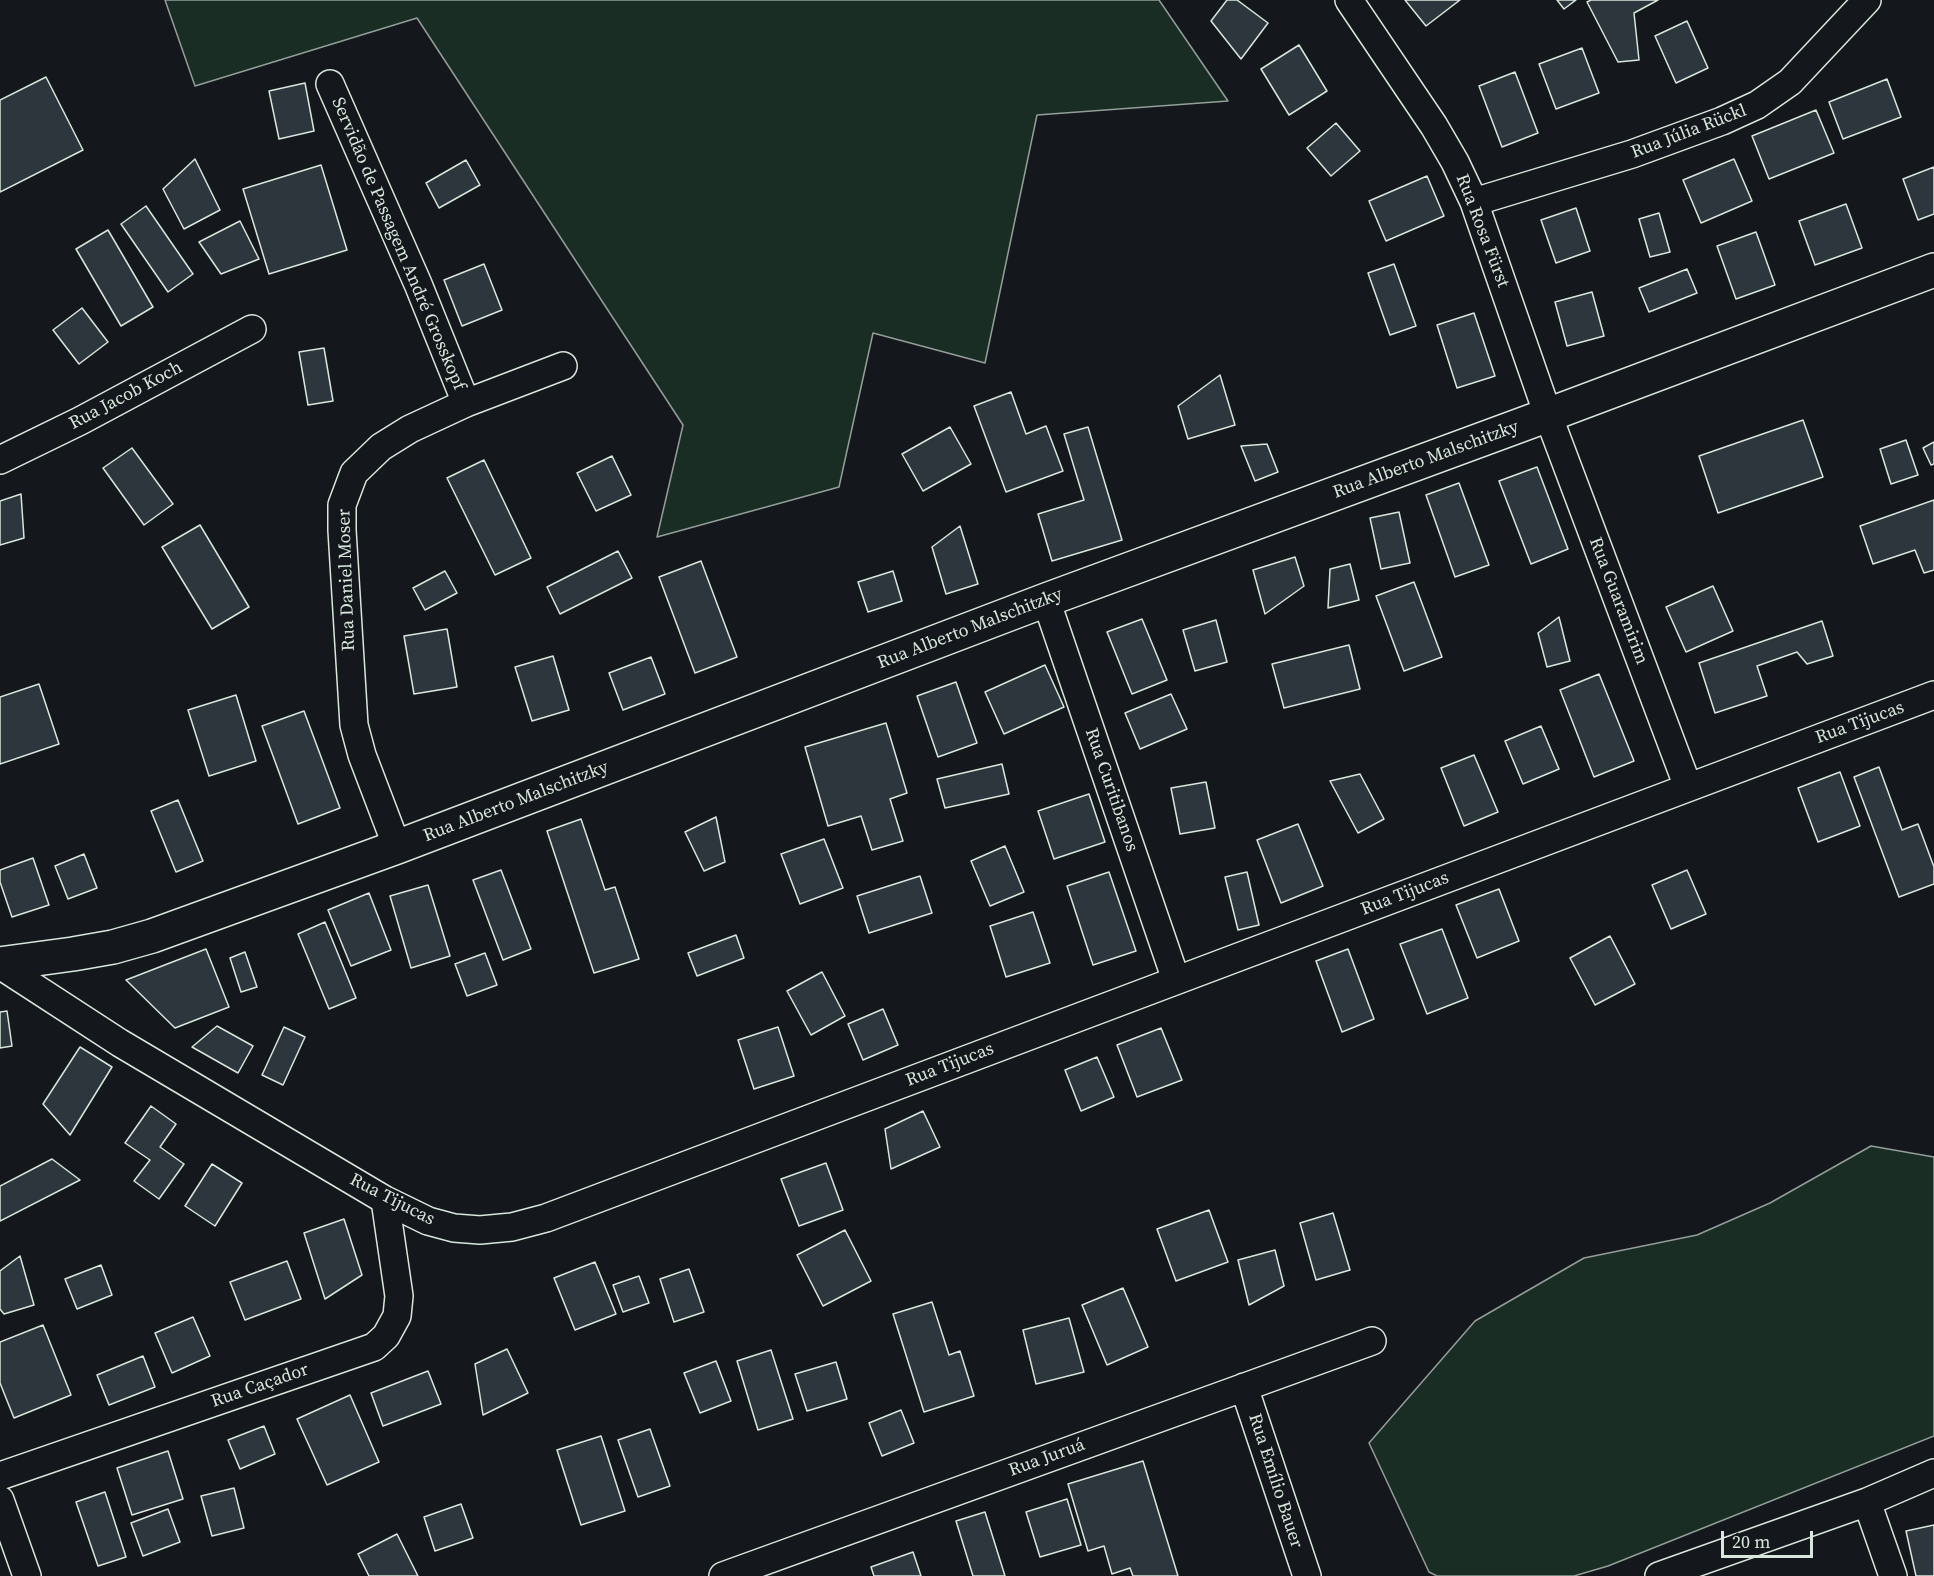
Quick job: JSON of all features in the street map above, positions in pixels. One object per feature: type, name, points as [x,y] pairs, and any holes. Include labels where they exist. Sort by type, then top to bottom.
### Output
[{"type":"street","name":"Rua Rosa Fürst","points":[[1349,0],[1434,126],[1455,162],[1474,202],[1548,415]]},
{"type":"street","name":"Rua Júlia Rückl","points":[[1474,202],[1632,154],[1722,121],[1757,105],[1790,82],[1867,0]]},
{"type":"street","name":"Servidão de Passagem André Grosskopf","points":[[330,84],[418,284],[466,403]]},
{"type":"street","name":"Rua Alberto Malschitzky","points":[[0,965],[113,947],[152,936],[397,847],[1046,600],[1934,270]]},
{"type":"street","name":"Rua Jacob Koch","points":[[0,460],[80,421],[252,329]]},
{"type":"street","name":"Rua Daniel Moser","points":[[397,847],[362,755],[354,725],[342,505],[354,473],[381,447],[410,429],[466,403],[563,366]]},
{"type":"street","name":"Rua Guaramirim","points":[[1548,415],[1688,786]]},
{"type":"street","name":"Rua Curitibanos","points":[[1046,600],[1176,980]]},
{"type":"street","name":"Rua Tijucas","points":[[0,965],[120,1043],[385,1200],[428,1221],[454,1228],[480,1230],[501,1228],[546,1218],[1934,695]]},
{"type":"street","name":"Rua Caçador","points":[[0,1476],[374,1347],[386,1336],[397,1316],[399,1296],[385,1200]]},
{"type":"street","name":"Rua Juruá","points":[[723,1576],[1372,1341]]},
{"type":"street","name":"Rua Emílio Bauer","points":[[1244,1387],[1306,1576]]},
{"type":"street","points":[[1659,1576],[1867,1502],[1934,1473]]},
{"type":"street","points":[[0,1500],[27,1576]]},
{"type":"street","points":[[1867,1502],[1893,1576]]},
{"type":"green space","points":[[165,0],[1159,0],[1228,101],[1037,115],[985,363],[873,333],[839,487],[657,537],[683,425],[417,18],[195,86]]},
{"type":"green space","points":[[1871,1146],[1934,1157],[1934,1436],[1608,1566],[1574,1576],[1437,1576],[1429,1572],[1369,1443],[1475,1321],[1584,1258],[1697,1235],[1770,1203]]},
{"type":"building","points":[[1227,0],[1237,0],[1268,23],[1241,59],[1211,21]]},
{"type":"building","points":[[1405,0],[1460,0],[1426,26]]},
{"type":"building","points":[[1557,0],[1576,0],[1564,9]]},
{"type":"building","points":[[1591,0],[1658,0],[1634,13],[1639,60],[1618,62],[1587,2]]},
{"type":"building","points":[[1687,21],[1708,68],[1676,83],[1655,36]]},
{"type":"building","points":[[1299,45],[1327,91],[1289,115],[1261,69]]},
{"type":"building","points":[[1582,48],[1599,93],[1556,109],[1539,64]]},
{"type":"building","points":[[1515,72],[1538,133],[1502,147],[1479,86]]},
{"type":"building","points":[[46,77],[83,150],[0,192],[0,100]]},
{"type":"building","points":[[1887,79],[1901,117],[1843,139],[1829,102]]},
{"type":"building","points":[[305,83],[314,131],[279,139],[269,91]]},
{"type":"building","points":[[1816,110],[1834,153],[1769,179],[1752,136]]},
{"type":"building","points":[[1336,123],[1360,151],[1331,176],[1307,148]]},
{"type":"building","points":[[195,159],[220,210],[184,229],[163,189]]},
{"type":"building","points":[[1734,159],[1752,201],[1701,223],[1683,180]]},
{"type":"building","points":[[466,160],[480,185],[439,208],[426,183]]},
{"type":"building","points":[[321,165],[347,250],[269,274],[243,189]]},
{"type":"building","points":[[1934,167],[1934,214],[1918,220],[1903,179]]},
{"type":"building","points":[[1427,176],[1444,216],[1386,241],[1369,201]]},
{"type":"building","points":[[1846,204],[1862,248],[1815,265],[1799,221]]},
{"type":"building","points":[[146,206],[193,274],[168,292],[121,224]]},
{"type":"building","points":[[1576,208],[1590,251],[1556,263],[1541,220]]},
{"type":"building","points":[[1659,213],[1670,252],[1650,257],[1639,219]]},
{"type":"building","points":[[240,221],[259,259],[221,274],[199,242]]},
{"type":"building","points":[[108,230],[153,307],[121,326],[76,249]]},
{"type":"building","points":[[1756,232],[1775,285],[1736,299],[1717,246]]},
{"type":"building","points":[[484,264],[502,310],[462,326],[444,280]]},
{"type":"building","points":[[1394,264],[1416,326],[1390,335],[1368,273]]},
{"type":"building","points":[[1687,269],[1697,293],[1649,312],[1639,288]]},
{"type":"building","points":[[1592,292],[1604,336],[1567,346],[1555,302]]},
{"type":"building","points":[[82,308],[108,342],[79,364],[53,330]]},
{"type":"building","points":[[1474,313],[1495,376],[1457,388],[1437,325]]},
{"type":"building","points":[[324,348],[333,401],[308,405],[299,352]]},
{"type":"building","points":[[1220,375],[1235,425],[1188,439],[1178,406]]},
{"type":"building","points":[[1011,392],[1026,434],[1046,426],[1063,471],[1006,492],[974,406]]},
{"type":"building","points":[[1803,420],[1823,477],[1718,513],[1699,456]]},
{"type":"building","points":[[950,427],[971,464],[923,491],[902,454]]},
{"type":"building","points":[[1088,427],[1122,540],[1052,561],[1038,514],[1084,500],[1064,434]]},
{"type":"building","points":[[1906,440],[1918,475],[1891,484],[1880,449]]},
{"type":"building","points":[[1934,442],[1934,464],[1931,465],[1923,448]]},
{"type":"building","points":[[1267,444],[1278,472],[1255,481],[1241,446]]},
{"type":"building","points":[[132,448],[173,504],[144,525],[103,468]]},
{"type":"building","points":[[612,456],[631,495],[596,511],[577,473]]},
{"type":"building","points":[[484,460],[531,558],[495,575],[447,478]]},
{"type":"building","points":[[1537,467],[1568,549],[1531,564],[1499,481]]},
{"type":"building","points":[[1459,483],[1489,565],[1455,577],[1426,495]]},
{"type":"building","points":[[21,494],[24,538],[0,545],[0,501]]},
{"type":"building","points":[[1934,500],[1934,570],[1924,573],[1915,550],[1873,564],[1860,526]]},
{"type":"building","points":[[1399,512],[1410,563],[1381,569],[1370,518]]},
{"type":"building","points":[[200,525],[249,607],[212,629],[162,547]]},
{"type":"building","points":[[960,526],[978,584],[946,594],[932,547]]},
{"type":"building","points":[[618,551],[632,578],[560,614],[547,587]]},
{"type":"building","points":[[1295,557],[1304,586],[1265,614],[1253,570]]},
{"type":"building","points":[[701,561],[737,657],[695,673],[659,577]]},
{"type":"building","points":[[1350,564],[1359,600],[1328,608],[1330,569]]},
{"type":"building","points":[[445,571],[457,593],[425,610],[413,588]]},
{"type":"building","points":[[893,571],[902,601],[868,612],[858,582]]},
{"type":"building","points":[[1414,582],[1442,657],[1404,671],[1376,596]]},
{"type":"building","points":[[1713,586],[1733,631],[1686,652],[1666,607]]},
{"type":"building","points":[[1559,617],[1570,661],[1547,667],[1538,633]]},
{"type":"building","points":[[1142,619],[1167,680],[1132,694],[1107,632]]},
{"type":"building","points":[[1216,620],[1227,662],[1195,671],[1183,630]]},
{"type":"building","points":[[1822,621],[1833,656],[1807,664],[1797,652],[1757,666],[1767,696],[1715,713],[1699,663]]},
{"type":"building","points":[[447,629],[457,687],[414,694],[404,636]]},
{"type":"building","points":[[1349,645],[1360,689],[1284,708],[1272,664]]},
{"type":"building","points":[[553,656],[569,710],[532,721],[515,667]]},
{"type":"building","points":[[651,657],[665,694],[623,710],[609,673]]},
{"type":"building","points":[[1045,665],[1064,707],[1004,734],[985,692]]},
{"type":"building","points":[[1599,674],[1634,761],[1594,777],[1560,690]]},
{"type":"building","points":[[956,682],[977,743],[938,757],[917,696]]},
{"type":"building","points":[[39,684],[59,744],[0,764],[0,697]]},
{"type":"building","points":[[1171,694],[1187,729],[1140,749],[1125,713]]},
{"type":"building","points":[[236,695],[256,761],[209,776],[188,710]]},
{"type":"building","points":[[304,711],[340,808],[298,824],[262,726]]},
{"type":"building","points":[[886,723],[907,793],[890,799],[903,841],[872,850],[861,816],[828,826],[805,747]]},
{"type":"building","points":[[1541,726],[1559,769],[1523,784],[1505,741]]},
{"type":"building","points":[[1474,755],[1498,812],[1464,826],[1441,768]]},
{"type":"building","points":[[1002,764],[1009,794],[945,808],[937,779]]},
{"type":"building","points":[[1879,767],[1902,830],[1918,824],[1934,867],[1934,884],[1899,897],[1854,777]]},
{"type":"building","points":[[1840,772],[1860,826],[1818,842],[1798,788]]},
{"type":"building","points":[[1360,774],[1384,819],[1358,833],[1330,781]]},
{"type":"building","points":[[1206,782],[1215,828],[1180,834],[1171,788]]},
{"type":"building","points":[[1089,794],[1105,842],[1054,859],[1038,811]]},
{"type":"building","points":[[178,800],[203,861],[176,872],[151,811]]},
{"type":"building","points":[[716,817],[725,862],[704,871],[685,832]]},
{"type":"building","points":[[581,819],[605,890],[615,887],[639,959],[594,973],[547,831]]},
{"type":"building","points":[[1298,824],[1323,886],[1281,903],[1257,840]]},
{"type":"building","points":[[824,839],[843,888],[800,904],[781,854]]},
{"type":"building","points":[[1005,846],[1024,892],[990,906],[971,861]]},
{"type":"building","points":[[84,854],[97,888],[68,899],[55,866]]},
{"type":"building","points":[[33,858],[49,905],[12,917],[0,882],[0,870]]},
{"type":"building","points":[[501,870],[531,949],[503,960],[473,880]]},
{"type":"building","points":[[1687,870],[1706,914],[1671,929],[1652,885]]},
{"type":"building","points":[[1109,872],[1136,951],[1093,965],[1067,886]]},
{"type":"building","points":[[1247,872],[1259,925],[1238,930],[1225,877]]},
{"type":"building","points":[[920,876],[932,913],[869,933],[857,896]]},
{"type":"building","points":[[428,885],[450,956],[411,968],[390,896]]},
{"type":"building","points":[[1499,889],[1519,941],[1477,958],[1456,905]]},
{"type":"building","points":[[369,893],[391,950],[351,966],[328,910]]},
{"type":"building","points":[[1033,912],[1050,963],[1006,977],[990,926]]},
{"type":"building","points":[[325,922],[356,998],[329,1009],[298,934]]},
{"type":"building","points":[[1442,929],[1468,998],[1427,1014],[1400,944]]},
{"type":"building","points":[[736,935],[744,958],[697,976],[688,953]]},
{"type":"building","points":[[1610,936],[1635,984],[1595,1005],[1570,958]]},
{"type":"building","points":[[206,949],[229,1007],[175,1028],[126,980]]},
{"type":"building","points":[[1348,949],[1374,1019],[1342,1032],[1316,961]]},
{"type":"building","points":[[245,952],[257,987],[241,992],[230,958]]},
{"type":"building","points":[[485,953],[497,985],[467,996],[455,964]]},
{"type":"building","points":[[822,972],[845,1016],[811,1035],[787,991]]},
{"type":"building","points":[[883,1009],[898,1045],[863,1060],[848,1024]]},
{"type":"building","points":[[7,1011],[12,1046],[0,1048],[0,1012]]},
{"type":"building","points":[[217,1026],[253,1046],[238,1073],[192,1047]]},
{"type":"building","points":[[284,1027],[305,1037],[283,1085],[262,1075]]},
{"type":"building","points":[[778,1027],[794,1076],[754,1089],[738,1040]]},
{"type":"building","points":[[1161,1028],[1182,1080],[1137,1097],[1117,1045]]},
{"type":"building","points":[[80,1047],[112,1067],[70,1135],[43,1104]]},
{"type":"building","points":[[1097,1057],[1114,1097],[1081,1111],[1065,1070]]},
{"type":"building","points":[[151,1106],[176,1124],[160,1147],[184,1164],[159,1199],[134,1181],[150,1160],[125,1143]]},
{"type":"building","points":[[923,1111],[940,1147],[891,1169],[885,1129]]},
{"type":"building","points":[[52,1159],[80,1180],[0,1221],[0,1186]]},
{"type":"building","points":[[826,1163],[843,1210],[799,1226],[781,1179]]},
{"type":"building","points":[[212,1164],[242,1183],[215,1226],[185,1206]]},
{"type":"building","points":[[1209,1210],[1228,1262],[1176,1281],[1157,1229]]},
{"type":"building","points":[[1333,1213],[1350,1270],[1316,1280],[1300,1223]]},
{"type":"building","points":[[344,1219],[362,1275],[325,1299],[304,1233]]},
{"type":"building","points":[[845,1230],[871,1281],[823,1306],[797,1255]]},
{"type":"building","points":[[1275,1250],[1284,1286],[1249,1305],[1238,1260]]},
{"type":"building","points":[[20,1256],[34,1305],[4,1314],[0,1309],[0,1271]]},
{"type":"building","points":[[287,1261],[301,1299],[245,1320],[230,1282]]},
{"type":"building","points":[[595,1262],[616,1314],[575,1330],[554,1278]]},
{"type":"building","points":[[101,1265],[112,1295],[77,1309],[65,1279]]},
{"type":"building","points":[[689,1269],[704,1312],[674,1322],[660,1279]]},
{"type":"building","points":[[639,1276],[649,1303],[623,1312],[613,1285]]},
{"type":"building","points":[[1123,1288],[1148,1347],[1107,1365],[1082,1305]]},
{"type":"building","points":[[932,1302],[949,1355],[960,1351],[974,1396],[924,1412],[893,1314]]},
{"type":"building","points":[[193,1317],[210,1356],[172,1373],[155,1333]]},
{"type":"building","points":[[1069,1318],[1084,1372],[1036,1384],[1023,1330]]},
{"type":"building","points":[[43,1325],[71,1395],[14,1418],[0,1383],[0,1342]]},
{"type":"building","points":[[507,1349],[528,1393],[483,1415],[475,1364]]},
{"type":"building","points":[[771,1350],[793,1419],[758,1430],[737,1361]]},
{"type":"building","points":[[143,1356],[155,1387],[109,1405],[97,1375]]},
{"type":"building","points":[[716,1361],[731,1401],[700,1413],[684,1373]]},
{"type":"building","points":[[836,1362],[847,1399],[807,1411],[795,1374]]},
{"type":"building","points":[[428,1371],[441,1404],[383,1426],[371,1393]]},
{"type":"building","points":[[350,1395],[379,1462],[327,1485],[297,1419]]},
{"type":"building","points":[[901,1410],[914,1443],[882,1456],[869,1423]]},
{"type":"building","points":[[264,1426],[275,1454],[240,1469],[228,1440]]},
{"type":"building","points":[[650,1429],[670,1486],[638,1497],[618,1440]]},
{"type":"building","points":[[601,1436],[625,1511],[581,1525],[557,1450]]},
{"type":"building","points":[[168,1451],[183,1499],[132,1515],[117,1468]]},
{"type":"building","points":[[1143,1461],[1178,1576],[1133,1576],[1130,1568],[1112,1574],[1104,1546],[1088,1551],[1068,1484]]},
{"type":"building","points":[[234,1488],[244,1528],[212,1536],[201,1496]]},
{"type":"building","points":[[105,1492],[126,1557],[98,1566],[76,1502]]},
{"type":"building","points":[[1067,1499],[1081,1545],[1040,1557],[1026,1512]]},
{"type":"building","points":[[461,1504],[473,1538],[435,1551],[424,1517]]},
{"type":"building","points":[[168,1509],[180,1542],[143,1556],[131,1523]]},
{"type":"building","points":[[985,1512],[1005,1576],[973,1576],[956,1521]]},
{"type":"building","points":[[1934,1525],[1934,1576],[1916,1576],[1906,1531]]},
{"type":"building","points":[[397,1534],[418,1576],[369,1576],[358,1554]]},
{"type":"building","points":[[913,1552],[921,1576],[874,1576],[871,1567]]}]
